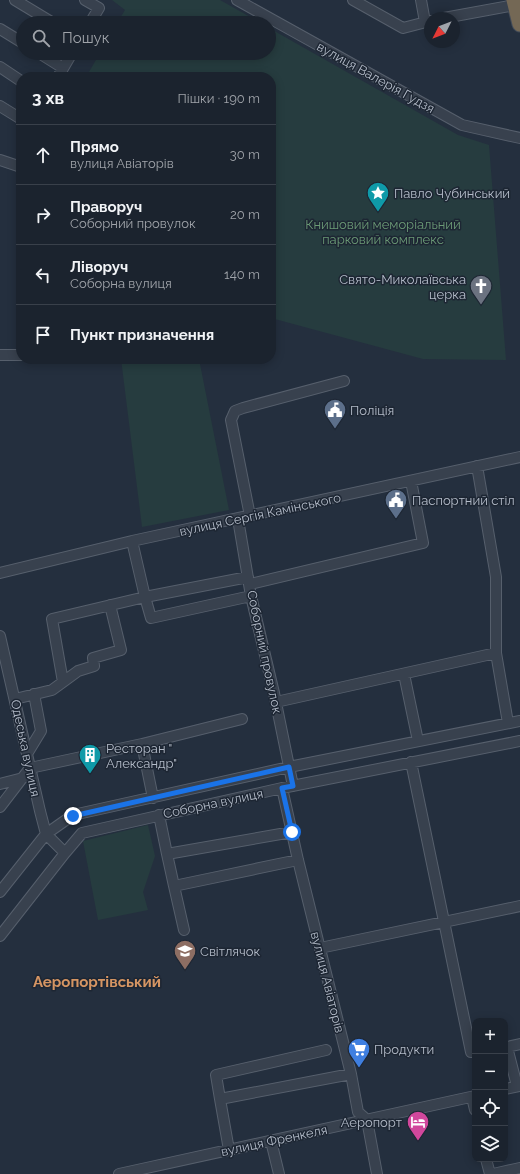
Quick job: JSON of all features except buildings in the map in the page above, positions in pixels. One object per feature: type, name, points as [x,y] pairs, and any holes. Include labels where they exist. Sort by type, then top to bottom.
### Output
[{"type":"highway","points":[[514,3],[520,24]]},
{"type":"street","points":[[15,0],[41,16]]},
{"type":"street","points":[[85,0],[99,8],[94,16]]},
{"type":"street","name":"вулиця Валерія Гудзя","points":[[238,0],[267,16]]},
{"type":"street","points":[[353,0],[403,28],[424,22]]},
{"type":"street","points":[[421,0],[424,12]]},
{"type":"street","points":[[460,15],[514,3]]},
{"type":"street","name":"вулиця Валерія Гудзя","points":[[276,21],[462,125],[520,138]]},
{"type":"street","points":[[0,29],[16,39]]},
{"type":"street","points":[[47,60],[60,72],[68,60]]},
{"type":"street","points":[[0,67],[16,77]]},
{"type":"street","points":[[0,106],[16,116]]},
{"type":"street","points":[[0,160],[16,165]]},
{"type":"street","points":[[0,355],[16,355]]},
{"type":"street","points":[[250,516],[231,420],[235,411],[344,381]]},
{"type":"street","name":"вулиця Сергія Камінського","points":[[0,573],[132,541],[520,457]]},
{"type":"street","points":[[477,466],[496,577],[496,654],[508,723]]},
{"type":"street","points":[[63,682],[52,619],[145,597],[249,581],[423,543],[411,481]]},
{"type":"street","name":"Соборний провулок","points":[[238,518],[251,596],[276,702],[293,786]]},
{"type":"street","points":[[132,541],[151,618],[251,596]]},
{"type":"street","points":[[15,699],[52,690],[78,671],[94,666],[93,658],[121,650],[110,605]]},
{"type":"street","name":"Одеська вулиця","points":[[0,636],[46,834]]},
{"type":"street","points":[[276,702],[496,654]]},
{"type":"street","points":[[404,674],[418,741]]},
{"type":"street","points":[[27,754],[41,731],[34,694]]},
{"type":"street","points":[[0,807],[30,768],[142,744],[242,719]]},
{"type":"street","name":"Соборна вулиця","points":[[0,892],[46,834],[73,816],[289,767],[520,721]]},
{"type":"street","name":"Соборна вулиця","points":[[0,936],[82,833],[282,788],[520,741]]},
{"type":"street","points":[[142,744],[153,798]]},
{"type":"street","points":[[411,762],[472,1052]]},
{"type":"street","points":[[0,784],[23,778]]},
{"type":"street","name":"вулиця Авіаторів","points":[[282,788],[298,860],[351,1074],[358,1112],[367,1120],[377,1174]]},
{"type":"street","points":[[159,815],[184,930]]},
{"type":"street","points":[[167,854],[292,832]]},
{"type":"street","points":[[46,834],[65,853]]},
{"type":"street","points":[[174,886],[298,860]]},
{"type":"street","points":[[320,948],[445,920],[520,906]]},
{"type":"street","points":[[508,1047],[520,1044]]},
{"type":"street","points":[[229,1150],[216,1075],[326,1050]]},
{"type":"street","points":[[508,1053],[519,1086],[508,1088]]},
{"type":"street","points":[[220,1099],[351,1074]]},
{"type":"street","name":"вулиця Френкеля","points":[[119,1174],[472,1096]]},
{"type":"street","points":[[271,1141],[279,1174]]},
{"type":"street","points":[[487,1162],[491,1174],[520,1168]]},
{"type":"green space","points":[[112,0],[220,0],[249,16],[121,16],[125,10]]},
{"type":"green space","name":"Книшовий меморіальний парковий комплекс","points":[[276,32],[458,135],[489,145],[506,360],[423,359],[276,319],[276,72],[89,72],[96,60],[276,60]]},
{"type":"green space","points":[[122,364],[200,364],[229,510],[142,527]]},
{"type":"green space","points":[[148,825],[155,856],[143,892],[148,910],[98,920],[83,841]]},
{"type":"place","name":"Павло Чубинський","points":[[378,212]]},
{"type":"place","name":"Свято-Миколаївська церка","points":[[481,306]]},
{"type":"place","name":"Поліція","points":[[335,430]]},
{"type":"place","name":"Паспортний стіл","points":[[396,520]]},
{"type":"place","name":"Ресторан \" Александр\"","points":[[90,774]]},
{"type":"place","name":"Світлячок","points":[[185,970]]},
{"type":"place","name":"Продукти","points":[[359,1068]]},
{"type":"place","name":"Аеропорт","points":[[418,1142]]},
{"type":"district","name":"Аеропортівський","points":[[97,982]]},
{"type":"route","points":[[73,816],[289,767],[293,786],[282,788],[292,832]]}]
